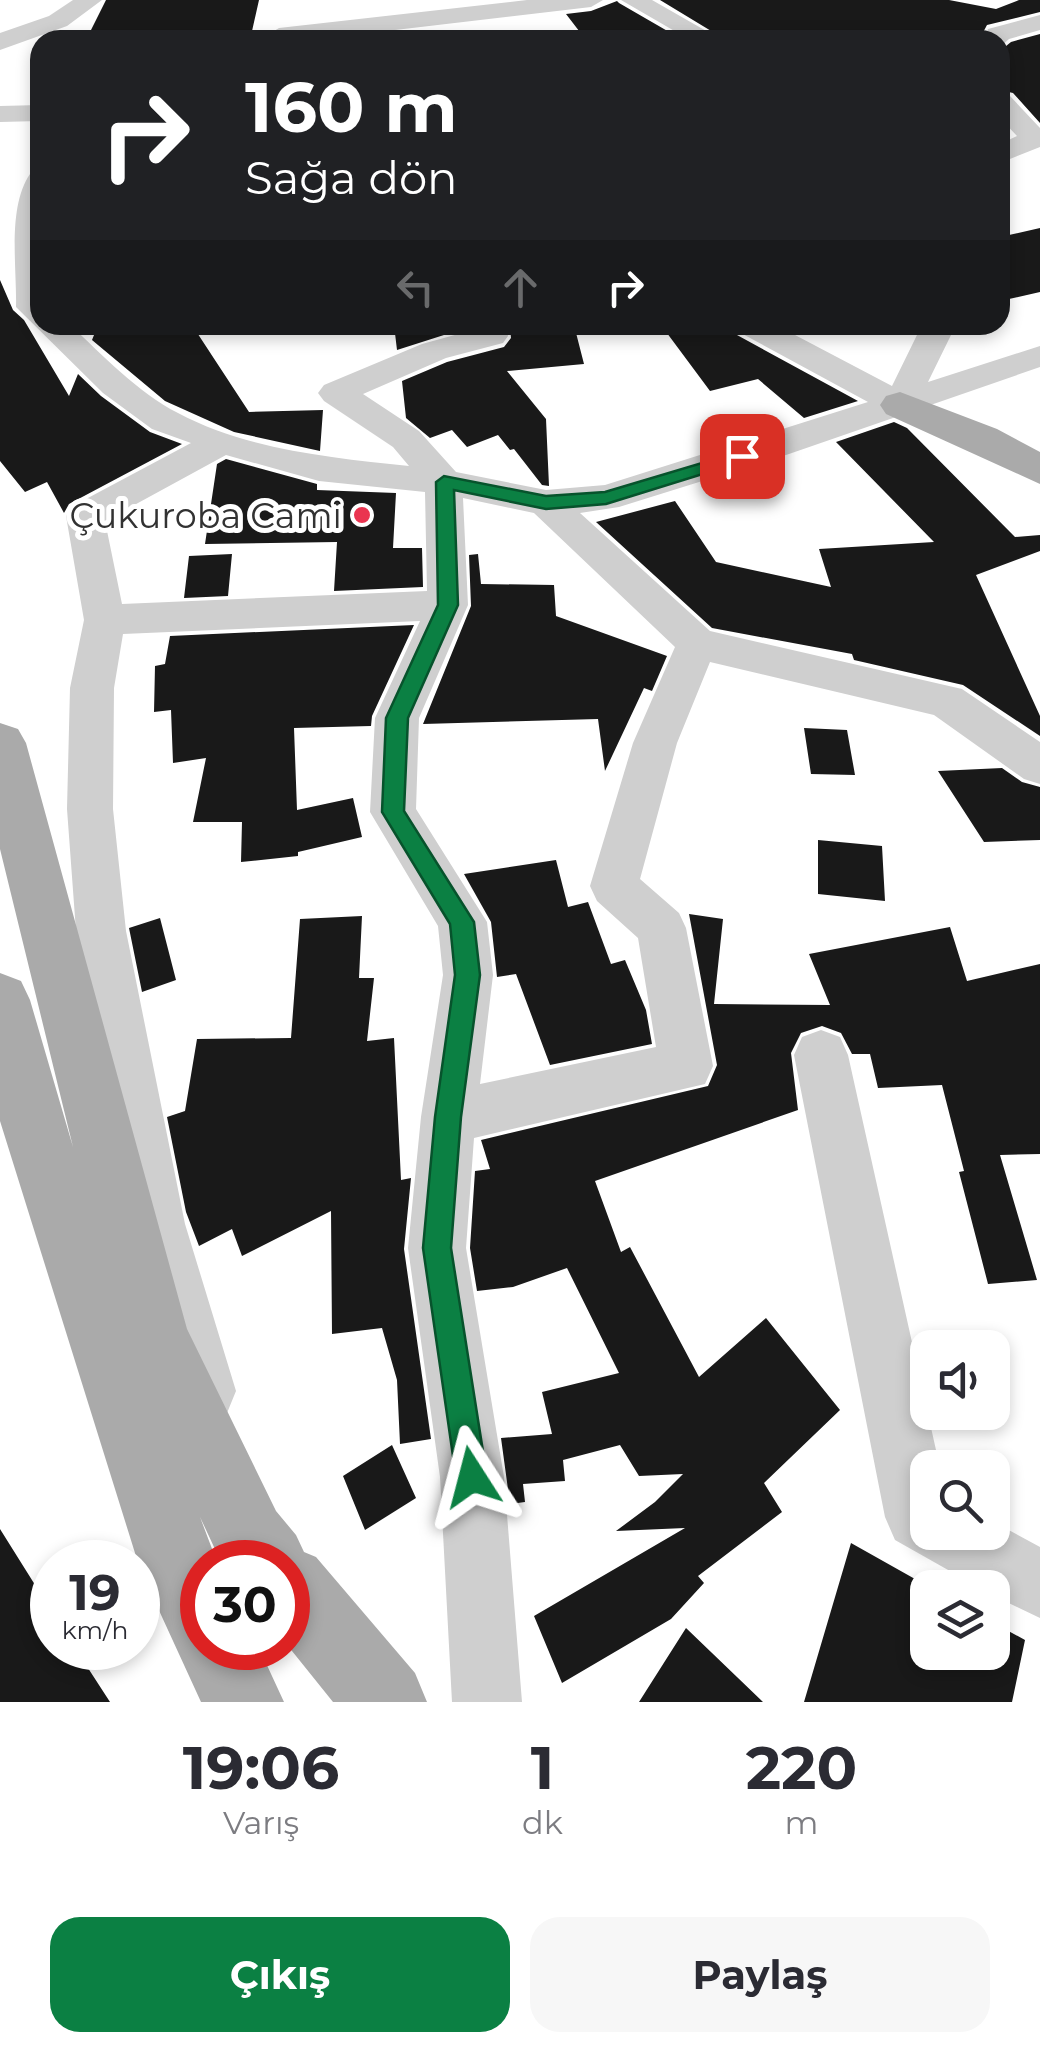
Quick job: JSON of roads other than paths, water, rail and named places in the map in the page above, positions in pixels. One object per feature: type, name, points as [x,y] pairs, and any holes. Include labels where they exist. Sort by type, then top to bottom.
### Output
[{"type":"main road","points":[[900,405],[982,439],[1040,470]]},
{"type":"main road","points":[[0,743],[154,1338],[257,1540]]},
{"type":"main road","points":[[0,1000],[37,1138],[180,1571]]},
{"type":"main road","points":[[310,1612],[386,1702]]},
{"type":"main road","points":[[227,1670],[242,1702]]},
{"type":"street","points":[[287,30],[590,0]]},
{"type":"street","points":[[633,0],[689,30]]},
{"type":"street","points":[[0,25],[69,7]]},
{"type":"street","points":[[0,42],[69,7]]},
{"type":"street","points":[[1010,32],[1040,22]]},
{"type":"street","points":[[1010,38],[1040,40]]},
{"type":"street","points":[[1010,113],[1035,139],[1010,150]]},
{"type":"street","points":[[62,335],[116,386],[165,421],[222,442],[319,469],[444,482],[546,502],[606,498],[900,405],[1040,356]]},
{"type":"street","points":[[487,1702],[472,1477],[437,1248],[448,1117],[468,975],[462,922],[393,812],[397,718],[448,605],[444,482],[406,439],[336,392],[434,350],[491,335]]},
{"type":"street","points":[[770,335],[900,405]]},
{"type":"street","points":[[900,405],[934,335]]},
{"type":"street","points":[[222,442],[85,516],[105,620],[92,688],[90,810],[101,931],[156,1224],[261,1540]]},
{"type":"street","points":[[546,502],[697,643],[947,701],[1040,766]]},
{"type":"street","points":[[105,620],[448,605]]},
{"type":"street","points":[[448,1117],[686,1066],[661,928],[614,886],[655,743],[697,643]]},
{"type":"street","points":[[821,1055],[910,1479]]},
{"type":"street","points":[[979,1550],[1040,1584]]},
{"type":"place","name":"Çukuroba Cami","points":[[362,515]]}]
